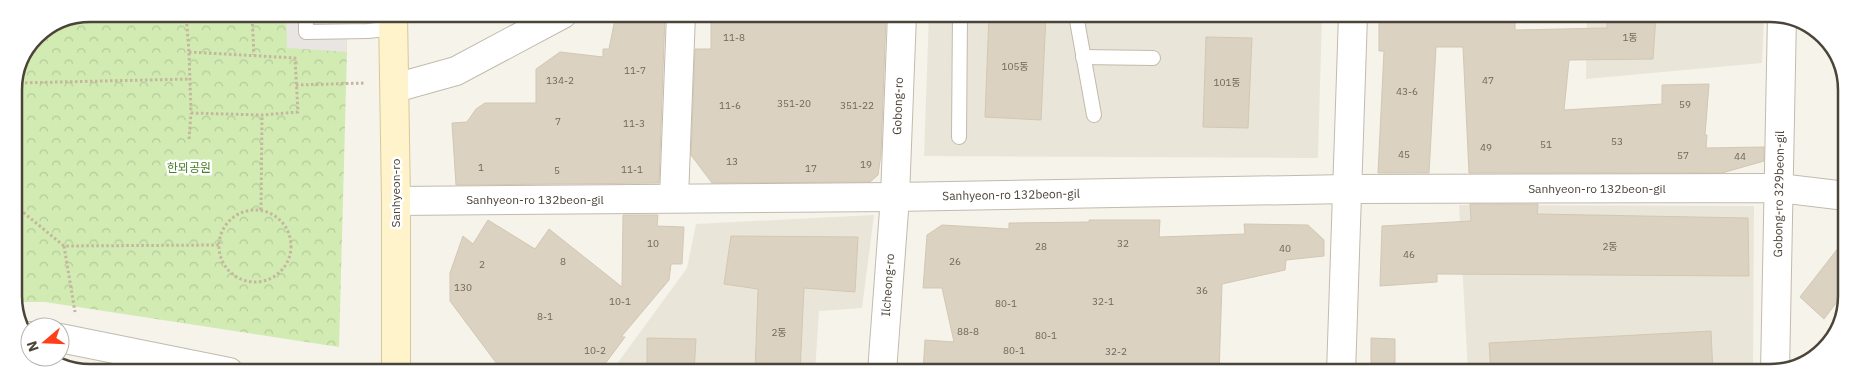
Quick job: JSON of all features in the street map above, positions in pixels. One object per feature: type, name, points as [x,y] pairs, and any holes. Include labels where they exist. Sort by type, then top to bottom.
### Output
[{"type":"main road","name":"Sanhyeon-ro","points":[[393,22],[396,364]]},
{"type":"street","points":[[395,88],[456,71],[548,22]]},
{"type":"street","points":[[674,198],[681,22]]},
{"type":"street","name":"Gobong-ro","points":[[895,197],[902,22]]},
{"type":"street","points":[[1341,364],[1353,22]]},
{"type":"street","name":"Gobong-ro 329beon-gil","points":[[1775,364],[1782,24]]},
{"type":"street","name":"Sanhyeon-ro 132beon-gil","points":[[396,201],[895,197],[1348,189],[1779,188],[1838,195]]},
{"type":"street","name":"Ilcheong-ro","points":[[883,364],[895,197]]},
{"type":"street","points":[[70,340],[189,364]]},
{"type":"lane","points":[[306,22],[306,32],[368,31],[390,22]]},
{"type":"lane","points":[[959,137],[960,22]]},
{"type":"lane","points":[[1077,22],[1094,115]]},
{"type":"lane","points":[[1083,57],[1153,58]]},
{"type":"path","points":[[187,22],[191,79],[189,139]]},
{"type":"path","points":[[252,22],[254,55]]},
{"type":"path","points":[[189,52],[295,58],[298,112],[262,116],[191,113]]},
{"type":"path","points":[[23,83],[191,79]]},
{"type":"path","points":[[296,85],[368,83]]},
{"type":"path","points":[[261,210],[262,116]]},
{"type":"path","points":[[248,210],[261,210],[272,214],[282,221],[289,231],[291,244],[290,256],[286,266],[278,275],[256,282],[239,278],[226,267],[219,245],[227,222],[237,214],[248,210]]},
{"type":"path","points":[[22,211],[64,246],[219,245]]},
{"type":"path","points":[[64,246],[75,314]]},
{"type":"shaded area","points":[[286,22],[346,22],[347,52],[287,48]]},
{"type":"shaded area","points":[[929,22],[1322,22],[1318,158],[924,156]]},
{"type":"shaded area","points":[[1587,22],[1764,22],[1762,63],[1586,79]]},
{"type":"shaded area","points":[[1459,205],[1754,206],[1753,364],[1468,364]]},
{"type":"shaded area","points":[[874,215],[862,308],[819,311],[816,364],[617,364],[687,268],[696,224]]},
{"type":"green space","name":"한뫼공원","points":[[91,22],[346,22],[339,347],[45,302],[23,302],[22,296],[22,91],[28,65],[34,53],[43,43],[53,34],[65,28]]},
{"type":"building","points":[[614,22],[665,22],[659,183],[456,185],[452,123],[467,122],[476,109],[485,103],[536,103],[536,69],[560,52],[603,57],[603,49],[609,49]]},
{"type":"building","points":[[711,22],[886,22],[881,154],[878,175],[870,182],[712,183],[691,155],[695,49],[711,49]]},
{"type":"building","points":[[989,22],[1046,22],[1041,120],[985,117]]},
{"type":"building","points":[[1379,22],[1515,22],[1515,30],[1607,28],[1607,22],[1656,22],[1653,59],[1569,60],[1564,110],[1662,104],[1662,85],[1709,84],[1705,135],[1707,135],[1706,148],[1764,147],[1764,161],[1722,173],[1469,173],[1463,47],[1436,47],[1429,173],[1378,173],[1384,51],[1379,51]]},
{"type":"building","points":[[1206,37],[1252,38],[1248,128],[1203,127]]},
{"type":"building","points":[[1470,204],[1538,204],[1537,214],[1748,218],[1749,276],[1437,274],[1437,282],[1380,286],[1382,226],[1471,221]]},
{"type":"building","points":[[623,215],[658,215],[657,226],[684,227],[682,264],[671,264],[669,280],[621,337],[625,337],[605,364],[497,364],[450,301],[450,273],[463,236],[473,244],[488,220],[535,249],[549,229],[622,287]]},
{"type":"building","points":[[1089,220],[1160,220],[1159,237],[1245,234],[1244,224],[1308,225],[1324,240],[1324,256],[1286,260],[1285,270],[1222,284],[1219,364],[924,364],[925,340],[954,342],[942,288],[923,288],[927,235],[942,225],[1009,229],[1009,223],[1089,222]]},
{"type":"building","points":[[731,236],[858,237],[855,292],[804,288],[800,364],[755,364],[758,289],[724,284]]},
{"type":"building","points":[[1838,248],[1838,301],[1824,319],[1800,297]]},
{"type":"building","points":[[1711,331],[1713,364],[1490,364],[1489,343]]},
{"type":"building","points":[[647,338],[696,339],[694,364],[647,364]]},
{"type":"building","points":[[1371,338],[1395,339],[1395,364],[1371,364]]}]
